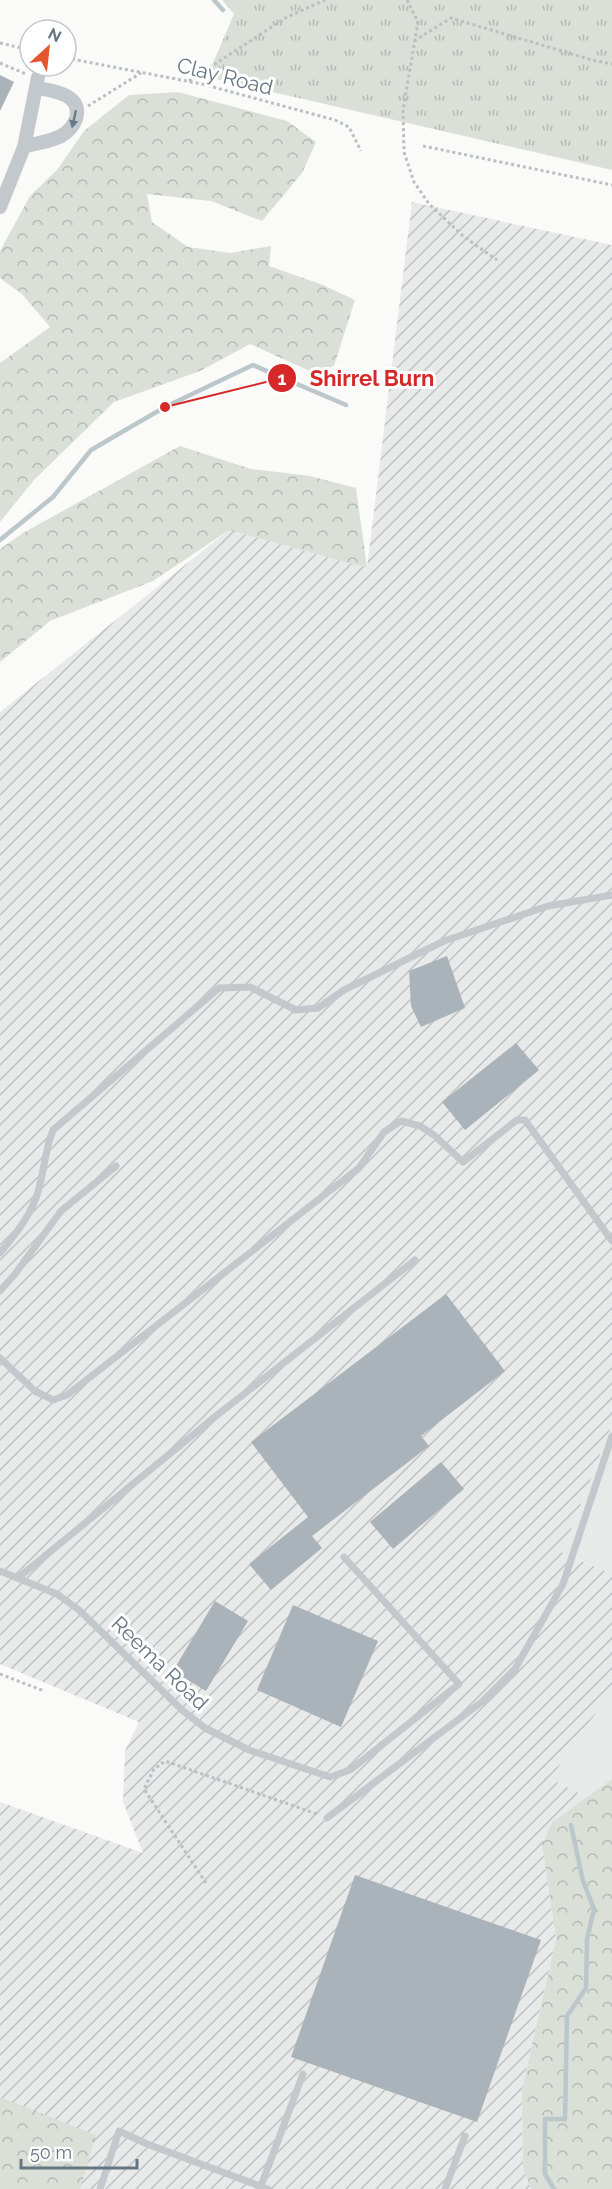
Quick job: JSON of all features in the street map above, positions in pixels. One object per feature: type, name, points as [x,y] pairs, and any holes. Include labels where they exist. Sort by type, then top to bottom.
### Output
[{"type":"street","points":[[2,200],[24,147],[37,82],[60,92],[73,101],[77,114],[71,129],[60,137],[24,147]]},
{"type":"lane","points":[[0,1253],[16,1235],[37,1197],[46,1147],[52,1130],[219,988],[250,987],[296,1010],[318,1008],[344,990],[444,941],[548,906],[612,895]]},
{"type":"lane","points":[[0,1358],[35,1391],[53,1400],[67,1395],[359,1168],[384,1132],[401,1121],[427,1130],[463,1162],[517,1120],[525,1120],[612,1241]]},
{"type":"lane","points":[[0,1291],[61,1212],[116,1166]]},
{"type":"lane","points":[[18,1578],[216,1416],[415,1260]]},
{"type":"lane","points":[[327,1818],[483,1701],[515,1669],[563,1584],[612,1436]]},
{"type":"lane","name":"Reema Road","points":[[0,1571],[57,1594],[79,1610],[182,1710],[205,1728],[249,1750],[330,1777],[350,1770],[459,1684],[344,1557]]},
{"type":"lane","points":[[100,2189],[119,2131],[147,2144],[265,2188],[303,2074]]},
{"type":"lane","points":[[445,2189],[465,2136]]},
{"type":"path","points":[[188,82],[287,17],[325,0]]},
{"type":"path","points":[[407,0],[418,22],[403,110],[404,152],[414,182],[429,204],[463,236],[497,260]]},
{"type":"path","points":[[414,41],[451,18],[612,64]]},
{"type":"path","points":[[0,43],[18,47]]},
{"type":"path","name":"Clay Road","points":[[78,60],[188,82],[335,120],[349,127],[361,151]]},
{"type":"path","points":[[0,63],[29,75],[37,82]]},
{"type":"path","points":[[77,114],[141,72]]},
{"type":"path","points":[[423,146],[612,185]]},
{"type":"path","points":[[0,1674],[45,1691]]},
{"type":"path","points":[[206,1883],[144,1789],[154,1769],[165,1761],[327,1818]]},
{"type":"shaded area","points":[[412,202],[612,245],[612,1424],[562,1553],[612,1574],[612,1690],[550,1779],[587,1797],[552,1822],[542,1845],[556,1939],[522,2089],[523,2168],[531,2189],[0,2189],[0,1802],[143,1853],[123,1802],[125,1751],[139,1722],[0,1664],[0,712],[229,530],[367,568]]},
{"type":"shaded area","points":[[612,1424],[612,1574],[562,1553]]},
{"type":"shaded area","points":[[612,1690],[612,1779],[587,1797],[550,1779]]},
{"type":"green space","points":[[222,0],[612,0],[612,170],[207,77],[234,14]]},
{"type":"green space","points":[[178,92],[287,121],[316,142],[302,173],[262,221],[211,201],[147,194],[152,222],[188,247],[230,253],[271,246],[269,266],[323,285],[355,300],[334,366],[314,373],[250,344],[200,371],[114,402],[34,480],[0,522],[0,363],[50,327],[22,294],[0,278],[0,251],[30,196],[57,170],[84,131],[129,95]]},
{"type":"green space","points":[[180,446],[251,469],[310,476],[356,488],[367,568],[229,530],[153,581],[50,621],[0,662],[0,549],[23,533]]},
{"type":"green space","points":[[612,1779],[612,2189],[531,2189],[523,2168],[522,2089],[556,1939],[542,1845],[552,1822]]},
{"type":"green space","points":[[0,2097],[96,2135],[80,2189],[0,2189]]},
{"type":"building","points":[[0,75],[14,82],[0,111]]},
{"type":"building","points":[[447,956],[465,1008],[421,1027],[411,1006],[409,971]]},
{"type":"building","points":[[516,1043],[539,1070],[465,1130],[442,1102]]},
{"type":"building","points":[[446,1294],[505,1371],[421,1436],[429,1446],[312,1536],[322,1548],[271,1590],[249,1564],[308,1517],[251,1442]]},
{"type":"building","points":[[441,1462],[464,1489],[393,1549],[370,1522]]},
{"type":"building","points":[[215,1601],[248,1621],[206,1691],[173,1671]]},
{"type":"building","points":[[293,1605],[378,1641],[341,1727],[257,1690]]},
{"type":"building","points":[[355,1875],[541,1940],[477,2122],[291,2057]]},
{"type":"waterway","points":[[214,0],[223,10]]},
{"type":"waterway","points":[[0,540],[53,497],[91,450],[165,407],[253,365],[346,405]]},
{"type":"waterway","points":[[554,2189],[545,2174],[545,2119],[565,2119],[567,2016],[586,1988],[587,1939],[594,1909],[583,1881],[571,1825]]},
{"type":"place","name":"Shirrel Burn","points":[[165,407]]}]
